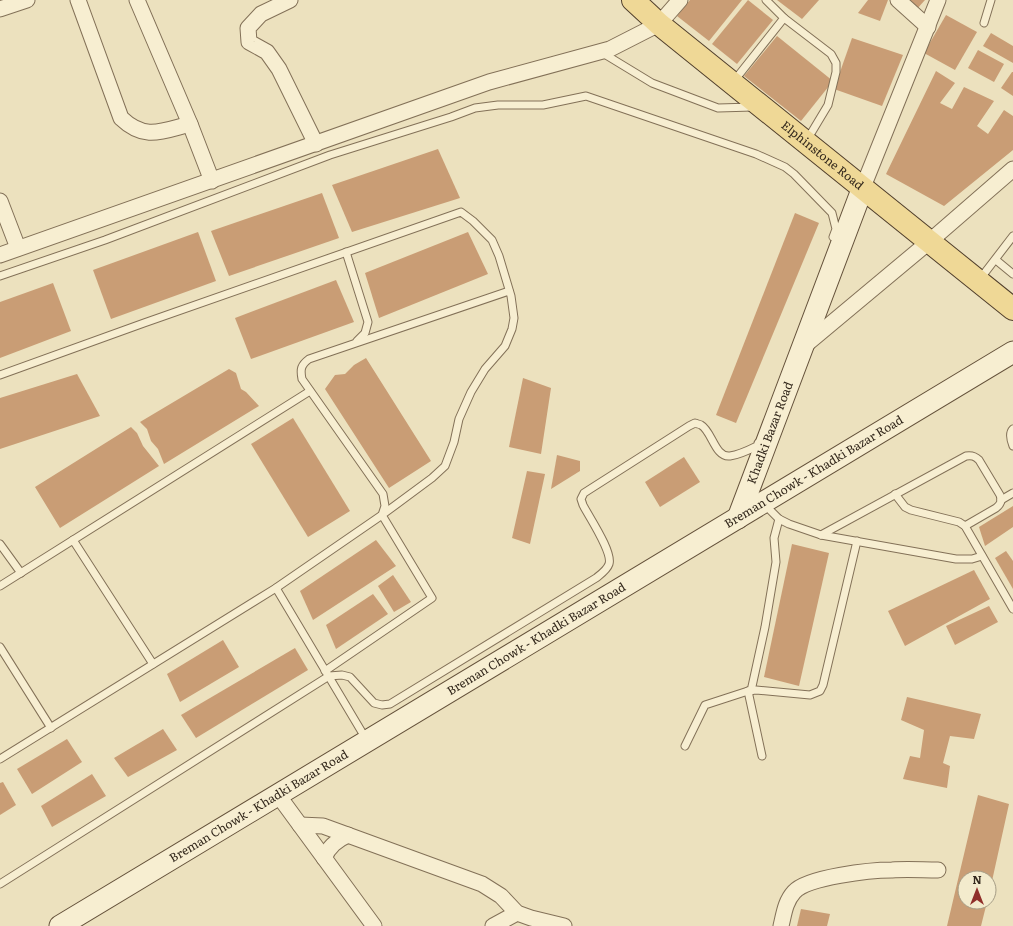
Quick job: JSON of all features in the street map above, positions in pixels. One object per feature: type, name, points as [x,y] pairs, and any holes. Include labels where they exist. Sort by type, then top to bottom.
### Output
[{"type":"main road","name":"Elphinstone Road","points":[[633,0],[659,24],[1013,309]]},
{"type":"main road","name":"Khadki Bazar Road","points":[[738,518],[863,187]]},
{"type":"main road","name":"Breman Chowk - Khadki Bazar Road","points":[[60,926],[1013,352]]},
{"type":"street","points":[[0,9],[27,0]]},
{"type":"street","points":[[78,0],[121,118],[130,126],[141,132],[155,133],[190,124]]},
{"type":"street","points":[[136,0],[190,124],[212,181]]},
{"type":"street","points":[[290,0],[262,14],[248,28],[249,42],[267,52],[280,69],[316,144]]},
{"type":"street","points":[[0,255],[488,82],[610,49],[659,24],[680,0]]},
{"type":"street","points":[[898,0],[928,26]]},
{"type":"street","points":[[863,187],[938,0]]},
{"type":"street","name":"Khadki Bazar Road","points":[[803,347],[930,241],[1013,169]]},
{"type":"street","points":[[0,201],[18,248]]},
{"type":"street","points":[[278,795],[374,926]]},
{"type":"street","points":[[300,824],[322,826],[482,884],[501,896],[517,913],[564,926]]},
{"type":"street","points":[[324,858],[327,851],[337,840],[348,835]]},
{"type":"street","points":[[781,926],[786,904],[794,891],[805,884],[820,879],[890,870],[938,870]]},
{"type":"street","points":[[493,926],[517,913]]},
{"type":"lane","points":[[766,0],[784,18],[831,54],[836,63],[836,72],[828,105],[806,142]]},
{"type":"lane","points":[[984,23],[991,0]]},
{"type":"lane","points":[[733,83],[784,18]]},
{"type":"lane","points":[[601,52],[652,83],[718,108],[763,107]]},
{"type":"lane","points":[[0,276],[105,240],[330,155],[475,108],[498,105],[543,105],[586,96],[596,98],[756,154],[785,167],[832,212],[836,229],[831,246]]},
{"type":"lane","points":[[0,375],[461,212],[473,221],[492,240],[499,256],[510,291],[514,318],[512,329],[505,346],[485,369],[471,392],[459,419],[454,442],[445,466],[432,478],[382,516],[276,588],[0,759]]},
{"type":"lane","points":[[979,281],[1013,236]]},
{"type":"lane","points":[[346,252],[368,322],[365,333],[356,342]]},
{"type":"lane","points":[[996,260],[1013,274]]},
{"type":"lane","points":[[0,884],[327,673],[432,598],[382,516],[385,506],[383,494],[310,391],[302,379],[300,370],[303,364],[309,359],[510,291]]},
{"type":"lane","points":[[0,586],[310,391]]},
{"type":"lane","points":[[327,673],[350,677],[374,703],[382,705],[390,704],[596,578],[604,571],[609,564],[607,548],[583,506],[581,499],[584,493],[695,423],[702,425],[707,430],[717,449],[722,454],[728,456],[751,449],[757,446],[768,417]]},
{"type":"lane","points":[[1013,429],[1011,431],[1011,442],[1013,446]]},
{"type":"lane","points":[[821,535],[966,456],[971,455],[975,456],[979,460],[1000,495],[1001,500]]},
{"type":"lane","points":[[965,526],[996,508],[1000,504],[1001,500],[1013,493]]},
{"type":"lane","points":[[895,494],[905,507],[911,510],[959,522],[965,526],[1013,609]]},
{"type":"lane","points":[[763,503],[779,519],[821,535],[956,559],[972,559],[982,556]]},
{"type":"lane","points":[[762,756],[750,691],[765,628],[776,562],[774,538],[779,519]]},
{"type":"lane","points":[[73,540],[153,664]]},
{"type":"lane","points":[[685,746],[706,705],[756,690],[810,694],[820,691],[823,685],[857,541]]},
{"type":"lane","points":[[0,544],[21,573]]},
{"type":"lane","points":[[276,588],[367,741]]},
{"type":"lane","points":[[0,647],[51,728]]},
{"type":"building","points":[[690,0],[742,0],[709,41],[677,16]]},
{"type":"building","points":[[748,0],[773,20],[737,64],[712,44]]},
{"type":"building","points":[[777,0],[819,0],[802,19]]},
{"type":"building","points":[[868,0],[888,0],[880,21],[858,13]]},
{"type":"building","points":[[904,0],[925,0],[916,10]]},
{"type":"building","points":[[946,15],[977,32],[955,70],[924,53]]},
{"type":"building","points":[[991,33],[1013,46],[1013,63],[983,46]]},
{"type":"building","points":[[777,36],[833,81],[801,121],[744,76]]},
{"type":"building","points":[[852,38],[903,55],[882,106],[834,89]]},
{"type":"building","points":[[978,50],[1004,64],[994,82],[968,68]]},
{"type":"building","points":[[936,71],[955,83],[940,103],[952,109],[964,87],[994,101],[977,126],[988,134],[1004,110],[1013,116],[1013,150],[944,206],[886,174]]},
{"type":"building","points":[[1013,72],[1013,96],[1001,88]]},
{"type":"building","points":[[438,149],[460,198],[352,232],[332,185]]},
{"type":"building","points":[[322,193],[339,238],[229,276],[211,231]]},
{"type":"building","points":[[795,213],[819,223],[736,423],[716,415]]},
{"type":"building","points":[[198,232],[216,281],[111,319],[93,270]]},
{"type":"building","points":[[468,232],[488,274],[379,318],[365,273]]},
{"type":"building","points":[[336,280],[354,322],[251,359],[235,318]]},
{"type":"building","points":[[53,283],[71,331],[0,358],[0,302]]},
{"type":"building","points":[[366,358],[431,461],[389,488],[325,389],[335,375],[345,374],[354,365]]},
{"type":"building","points":[[229,369],[236,373],[241,389],[246,392],[259,406],[164,464],[158,449],[151,441],[147,429],[140,422]]},
{"type":"building","points":[[77,374],[100,416],[0,449],[0,398]]},
{"type":"building","points":[[523,378],[551,388],[541,454],[509,447]]},
{"type":"building","points":[[293,418],[350,511],[308,537],[251,444]]},
{"type":"building","points":[[131,427],[137,433],[143,446],[159,466],[60,528],[35,487]]},
{"type":"building","points":[[557,455],[580,461],[580,471],[551,489]]},
{"type":"building","points":[[684,457],[700,482],[660,507],[645,482]]},
{"type":"building","points":[[527,471],[545,474],[530,544],[512,538]]},
{"type":"building","points":[[1013,506],[1013,527],[985,546],[979,527]]},
{"type":"building","points":[[376,540],[396,566],[313,620],[300,591]]},
{"type":"building","points":[[792,544],[829,553],[799,686],[764,677]]},
{"type":"building","points":[[1006,551],[1013,561],[1013,589],[995,558]]},
{"type":"building","points":[[974,570],[990,599],[905,646],[888,611]]},
{"type":"building","points":[[393,575],[411,602],[394,612],[378,586]]},
{"type":"building","points":[[373,594],[388,614],[336,649],[326,625]]},
{"type":"building","points":[[989,606],[998,622],[955,645],[946,626]]},
{"type":"building","points":[[223,640],[239,667],[180,702],[167,674]]},
{"type":"building","points":[[295,648],[308,670],[196,738],[181,715]]},
{"type":"building","points":[[907,697],[981,714],[974,739],[950,736],[943,763],[950,766],[947,788],[903,779],[910,756],[920,758],[924,730],[901,720]]},
{"type":"building","points":[[163,729],[177,750],[128,777],[114,758]]},
{"type":"building","points":[[67,739],[82,762],[32,794],[17,769]]},
{"type":"building","points":[[92,774],[106,796],[52,827],[41,806]]},
{"type":"building","points":[[3,782],[16,805],[0,815],[0,783]]},
{"type":"building","points":[[978,795],[1009,804],[994,870],[960,870]]},
{"type":"building","points":[[957,884],[957,910],[985,910],[981,926],[947,926]]},
{"type":"building","points":[[801,909],[830,914],[827,926],[797,926]]}]
